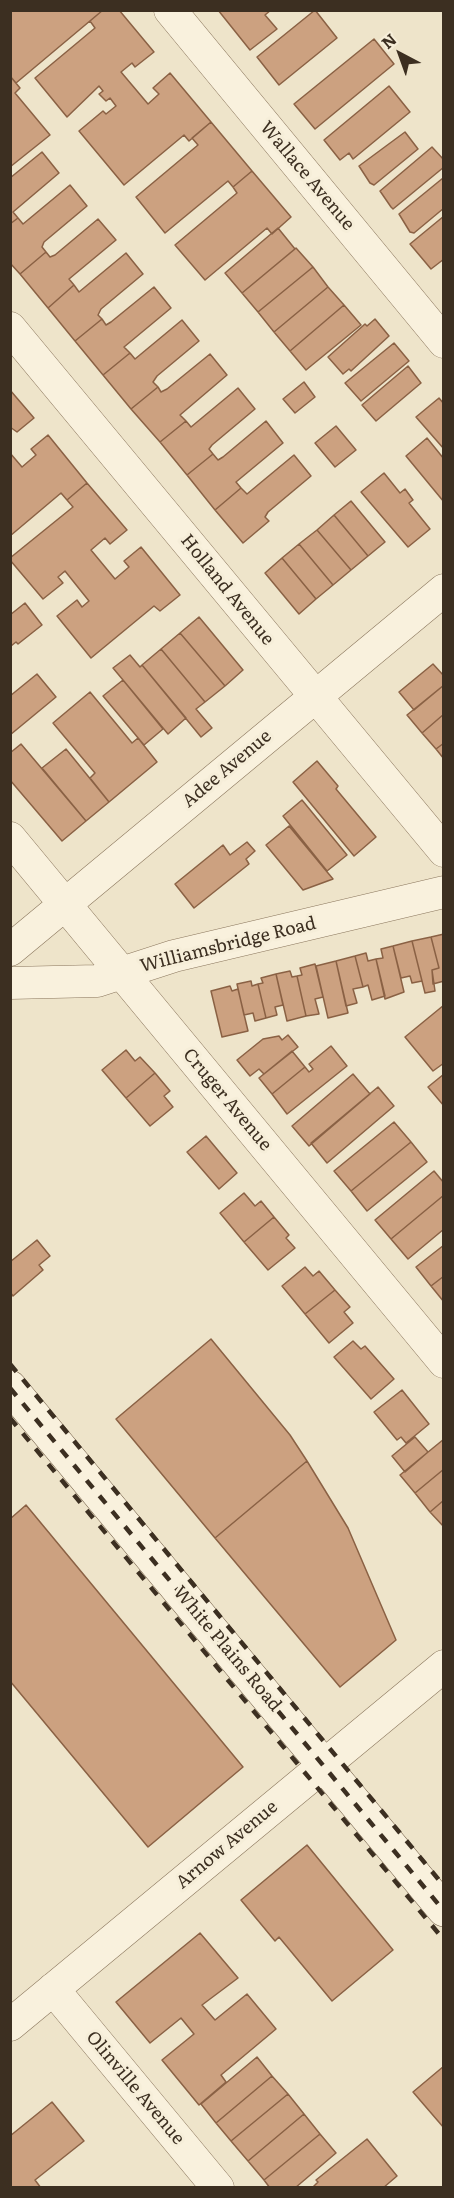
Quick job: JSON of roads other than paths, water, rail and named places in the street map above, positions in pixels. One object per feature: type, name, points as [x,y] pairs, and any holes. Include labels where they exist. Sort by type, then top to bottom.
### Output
[{"type":"main road","name":"White Plains Road","points":[[10,1387],[444,1910]]},
{"type":"street","name":"Wallace Avenue","points":[[170,10],[444,342]]},
{"type":"street","name":"Holland Avenue","points":[[10,328],[444,851]]},
{"type":"street","name":"Adee Avenue","points":[[10,950],[444,590]]},
{"type":"street","name":"Cruger Avenue","points":[[10,838],[444,1362]]},
{"type":"street","name":"Williamsbridge Road","points":[[10,983],[97,981],[174,956],[444,892]]},
{"type":"street","name":"Arnow Avenue","points":[[10,2025],[444,1666]]},
{"type":"street","name":"Olinville Avenue","points":[[53,1989],[218,2187]]},
{"type":"railway","points":[[10,1364],[444,1886]]},
{"type":"railway","points":[[10,1388],[444,1911]]},
{"type":"railway","points":[[10,1418],[444,1940]]}]
